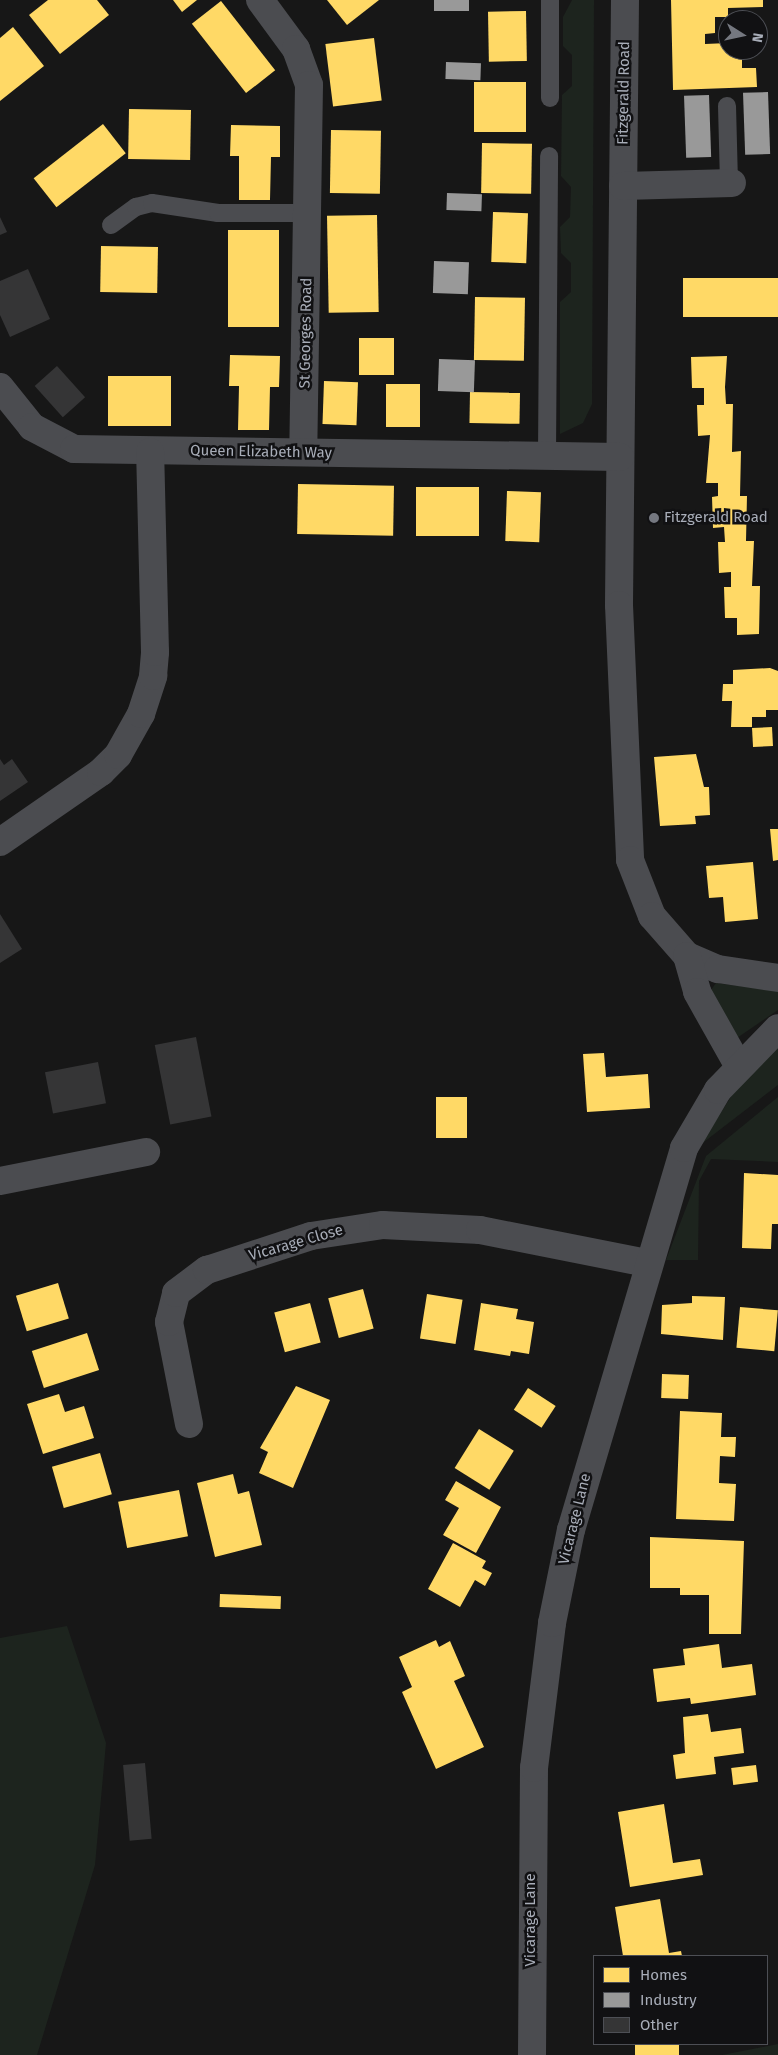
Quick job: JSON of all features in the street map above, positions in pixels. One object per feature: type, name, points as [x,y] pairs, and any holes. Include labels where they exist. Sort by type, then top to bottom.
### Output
[{"type":"street","name":"St Georges Road","points":[[260,0],[296,50],[309,85],[303,452]]},
{"type":"street","name":"Fitzgerald Road","points":[[625,0],[619,605],[628,851],[652,916],[687,956],[718,969],[778,978]]},
{"type":"street","points":[[623,186],[731,184]]},
{"type":"street","name":"Queen Elizabeth Way","points":[[0,387],[32,426],[61,445],[150,452],[303,452],[620,457]]},
{"type":"street","points":[[0,842],[101,772],[118,755],[141,714],[153,676],[154,652],[150,452]]},
{"type":"street","points":[[687,956],[697,992],[738,1065]]},
{"type":"street","name":"Vicarage Lane","points":[[532,2055],[534,1778],[552,1623],[579,1496],[647,1264],[684,1148],[738,1065],[778,1028]]},
{"type":"street","points":[[0,1181],[146,1152]]},
{"type":"street","name":"Vicarage Close","points":[[189,1424],[172,1341],[171,1305],[182,1285],[207,1270],[311,1236],[383,1225],[480,1230],[647,1264]]},
{"type":"lane","points":[[550,0],[550,98]]},
{"type":"lane","points":[[727,106],[731,184]]},
{"type":"lane","points":[[547,455],[549,156]]},
{"type":"lane","points":[[111,225],[136,207],[152,203],[218,213],[308,213]]},
{"type":"shaded area","points":[[572,0],[594,0],[592,404],[583,423],[560,434],[560,302],[571,292],[571,263],[561,253],[560,227],[570,217],[571,187],[561,176],[562,95],[572,86],[572,55],[563,46],[563,17]]},
{"type":"shaded area","points":[[716,983],[778,991],[778,1010],[737,1038],[711,990]]},
{"type":"shaded area","points":[[778,1045],[778,1085],[700,1145],[736,1089]]},
{"type":"shaded area","points":[[778,1097],[778,1162],[711,1159],[699,1181],[698,1260],[666,1260],[706,1156]]},
{"type":"shaded area","points":[[67,1626],[106,1743],[95,1865],[37,2055],[0,2055],[0,1638]]},
{"type":"shaded area","points":[[778,2044],[778,2055],[722,2055]]},
{"type":"building: Homes","points":[[48,0],[97,0],[109,15],[60,54],[29,15]]},
{"type":"building: Homes","points":[[173,0],[197,0],[182,12]]},
{"type":"building: Homes","points":[[327,0],[379,0],[347,25]]},
{"type":"building: Homes","points":[[671,0],[763,0],[763,7],[718,10],[718,17],[715,17],[715,33],[705,34],[705,44],[718,43],[718,60],[742,60],[742,68],[756,68],[757,87],[673,90]]},
{"type":"building: Homes","points":[[221,1],[275,70],[246,93],[192,24]]},
{"type":"building: Homes","points":[[526,11],[527,61],[489,62],[488,12]]},
{"type":"building: Homes","points":[[13,27],[44,66],[0,101],[0,38]]},
{"type":"building: Homes","points":[[374,38],[382,101],[333,107],[325,44]]},
{"type":"building: Homes","points":[[474,82],[526,82],[526,132],[474,132]]},
{"type":"building: Homes","points":[[129,109],[191,110],[190,160],[128,159]]},
{"type":"building: Homes","points":[[103,124],[126,153],[56,207],[34,178]]},
{"type":"building: Homes","points":[[231,125],[280,126],[280,157],[271,157],[270,200],[239,200],[239,156],[230,156]]},
{"type":"building: Homes","points":[[331,130],[381,131],[380,194],[330,193]]},
{"type":"building: Homes","points":[[482,143],[532,144],[531,194],[481,193]]},
{"type":"building: Homes","points":[[493,212],[528,213],[526,263],[491,262]]},
{"type":"building: Homes","points":[[377,215],[379,312],[329,313],[327,216]]},
{"type":"building: Homes","points":[[228,230],[279,230],[279,327],[228,327]]},
{"type":"building: Homes","points":[[101,246],[158,247],[157,293],[100,292]]},
{"type":"building: Homes","points":[[683,278],[778,278],[778,317],[683,317]]},
{"type":"building: Homes","points":[[475,297],[525,298],[524,361],[474,360]]},
{"type":"building: Homes","points":[[359,338],[394,338],[394,375],[359,375]]},
{"type":"building: Homes","points":[[230,355],[280,356],[279,387],[270,387],[269,430],[238,430],[239,386],[229,386]]},
{"type":"building: Homes","points":[[727,356],[725,387],[726,404],[733,404],[732,452],[741,451],[740,496],[747,496],[746,541],[754,541],[752,586],[760,586],[759,634],[737,635],[737,618],[725,618],[724,587],[731,587],[731,572],[719,573],[718,542],[725,542],[724,527],[713,528],[712,497],[718,496],[718,483],[706,483],[710,435],[698,436],[697,405],[704,405],[704,388],[692,388],[691,357]]},
{"type":"building: Homes","points":[[108,376],[171,376],[171,426],[108,426]]},
{"type":"building: Homes","points":[[324,381],[358,382],[356,425],[322,424]]},
{"type":"building: Homes","points":[[386,384],[420,384],[420,427],[386,427]]},
{"type":"building: Homes","points":[[470,392],[520,393],[519,424],[469,423]]},
{"type":"building: Homes","points":[[298,484],[394,486],[393,536],[297,534]]},
{"type":"building: Homes","points":[[416,487],[479,487],[479,536],[416,536]]},
{"type":"building: Homes","points":[[507,491],[541,492],[539,542],[505,541]]},
{"type":"building: Homes","points":[[770,668],[778,671],[778,710],[766,710],[766,717],[752,717],[752,727],[731,727],[732,701],[722,701],[723,684],[733,684],[733,670]]},
{"type":"building: Homes","points":[[772,727],[773,746],[753,747],[752,728]]},
{"type":"building: Homes","points":[[696,754],[704,787],[709,787],[710,815],[695,816],[696,824],[660,826],[654,757]]},
{"type":"building: Homes","points":[[770,829],[778,829],[778,860],[773,861]]},
{"type":"building: Homes","points":[[753,862],[758,919],[725,922],[723,897],[709,898],[706,866]]},
{"type":"building: Homes","points":[[604,1053],[606,1077],[648,1074],[650,1108],[587,1112],[583,1054]]},
{"type":"building: Homes","points":[[436,1097],[467,1097],[467,1138],[436,1138]]},
{"type":"building: Homes","points":[[744,1173],[778,1175],[778,1224],[772,1224],[771,1249],[742,1248]]},
{"type":"building: Homes","points":[[58,1283],[69,1318],[27,1331],[16,1296]]},
{"type":"building: Homes","points":[[363,1289],[374,1329],[339,1338],[328,1298]]},
{"type":"building: Homes","points":[[427,1294],[463,1300],[456,1344],[420,1338]]},
{"type":"building: Homes","points":[[692,1296],[725,1297],[723,1340],[661,1334],[662,1305],[692,1303]]},
{"type":"building: Homes","points":[[310,1303],[321,1343],[285,1352],[274,1313]]},
{"type":"building: Homes","points":[[481,1303],[518,1309],[516,1319],[534,1322],[529,1354],[511,1351],[510,1356],[474,1350]]},
{"type":"building: Homes","points":[[740,1307],[778,1310],[774,1351],[736,1348]]},
{"type":"building: Homes","points":[[87,1333],[99,1370],[44,1388],[32,1351]]},
{"type":"building: Homes","points":[[662,1374],[689,1375],[688,1399],[661,1398]]},
{"type":"building: Homes","points":[[296,1386],[330,1400],[293,1488],[259,1473],[268,1452],[260,1448]]},
{"type":"building: Homes","points":[[528,1388],[556,1406],[542,1428],[514,1410]]},
{"type":"building: Homes","points":[[59,1394],[65,1412],[84,1406],[94,1438],[43,1454],[27,1404]]},
{"type":"building: Homes","points":[[680,1411],[722,1413],[721,1437],[736,1437],[735,1457],[720,1456],[719,1483],[736,1484],[734,1521],[676,1519]]},
{"type":"building: Homes","points":[[479,1429],[514,1451],[489,1490],[455,1468]]},
{"type":"building: Homes","points":[[100,1453],[112,1494],[64,1508],[52,1467]]},
{"type":"building: Homes","points":[[233,1474],[238,1494],[249,1491],[262,1545],[215,1557],[197,1483]]},
{"type":"building: Homes","points":[[456,1481],[501,1507],[476,1553],[443,1535],[459,1508],[445,1500]]},
{"type":"building: Homes","points":[[179,1490],[188,1536],[127,1548],[118,1502]]},
{"type":"building: Homes","points":[[650,1537],[744,1541],[741,1634],[709,1634],[709,1595],[680,1595],[680,1588],[650,1588]]},
{"type":"building: Homes","points":[[453,1543],[486,1561],[482,1568],[492,1573],[485,1586],[475,1580],[460,1607],[428,1589]]},
{"type":"building: Homes","points":[[220,1594],[281,1596],[281,1609],[220,1607]]},
{"type":"building: Homes","points":[[436,1640],[439,1647],[450,1641],[465,1676],[454,1681],[484,1747],[436,1769],[402,1692],[412,1687],[399,1657]]},
{"type":"building: Homes","points":[[719,1644],[722,1668],[752,1664],[756,1695],[691,1704],[690,1698],[657,1702],[653,1669],[685,1665],[683,1649]]},
{"type":"building: Homes","points":[[708,1714],[711,1732],[741,1728],[744,1753],[714,1757],[716,1774],[676,1779],[673,1755],[685,1753],[683,1717]]},
{"type":"building: Homes","points":[[756,1765],[758,1782],[733,1785],[731,1768]]},
{"type":"building: Homes","points":[[664,1804],[673,1863],[700,1859],[703,1875],[630,1887],[618,1812]]},
{"type":"building: Homes","points":[[660,1899],[669,1953],[681,1951],[682,1955],[623,1955],[615,1907]]},
{"type":"building: Homes","points":[[635,2045],[679,2045],[679,2055],[635,2055]]},
{"type":"building: Industry","points":[[434,0],[469,0],[469,11],[434,11]]},
{"type":"building: Industry","points":[[446,62],[481,63],[480,80],[445,79]]},
{"type":"building: Industry","points":[[768,92],[770,154],[745,155],[743,93]]},
{"type":"building: Industry","points":[[709,95],[711,157],[686,158],[684,96]]},
{"type":"building: Industry","points":[[447,193],[482,194],[481,211],[446,210]]},
{"type":"building: Industry","points":[[434,261],[469,262],[468,294],[433,293]]},
{"type":"building: Industry","points":[[439,359],[475,360],[474,392],[438,391]]},
{"type":"building: Other","points":[[0,217],[7,232],[0,235]]},
{"type":"building: Other","points":[[28,269],[50,319],[10,337],[0,315],[0,281]]},
{"type":"building: Other","points":[[57,366],[85,397],[63,417],[35,386]]},
{"type":"building: Other","points":[[0,759],[4,765],[12,759],[28,782],[0,801]]},
{"type":"building: Other","points":[[0,914],[22,949],[0,963]]},
{"type":"building: Other","points":[[196,1037],[211,1117],[170,1125],[155,1045]]},
{"type":"building: Other","points":[[98,1062],[106,1103],[53,1114],[45,1072]]},
{"type":"building: Other","points":[[145,1763],[152,1839],[130,1841],[123,1765]]},
{"type":"place","name":"Fitzgerald Road","points":[[654,518]]}]
